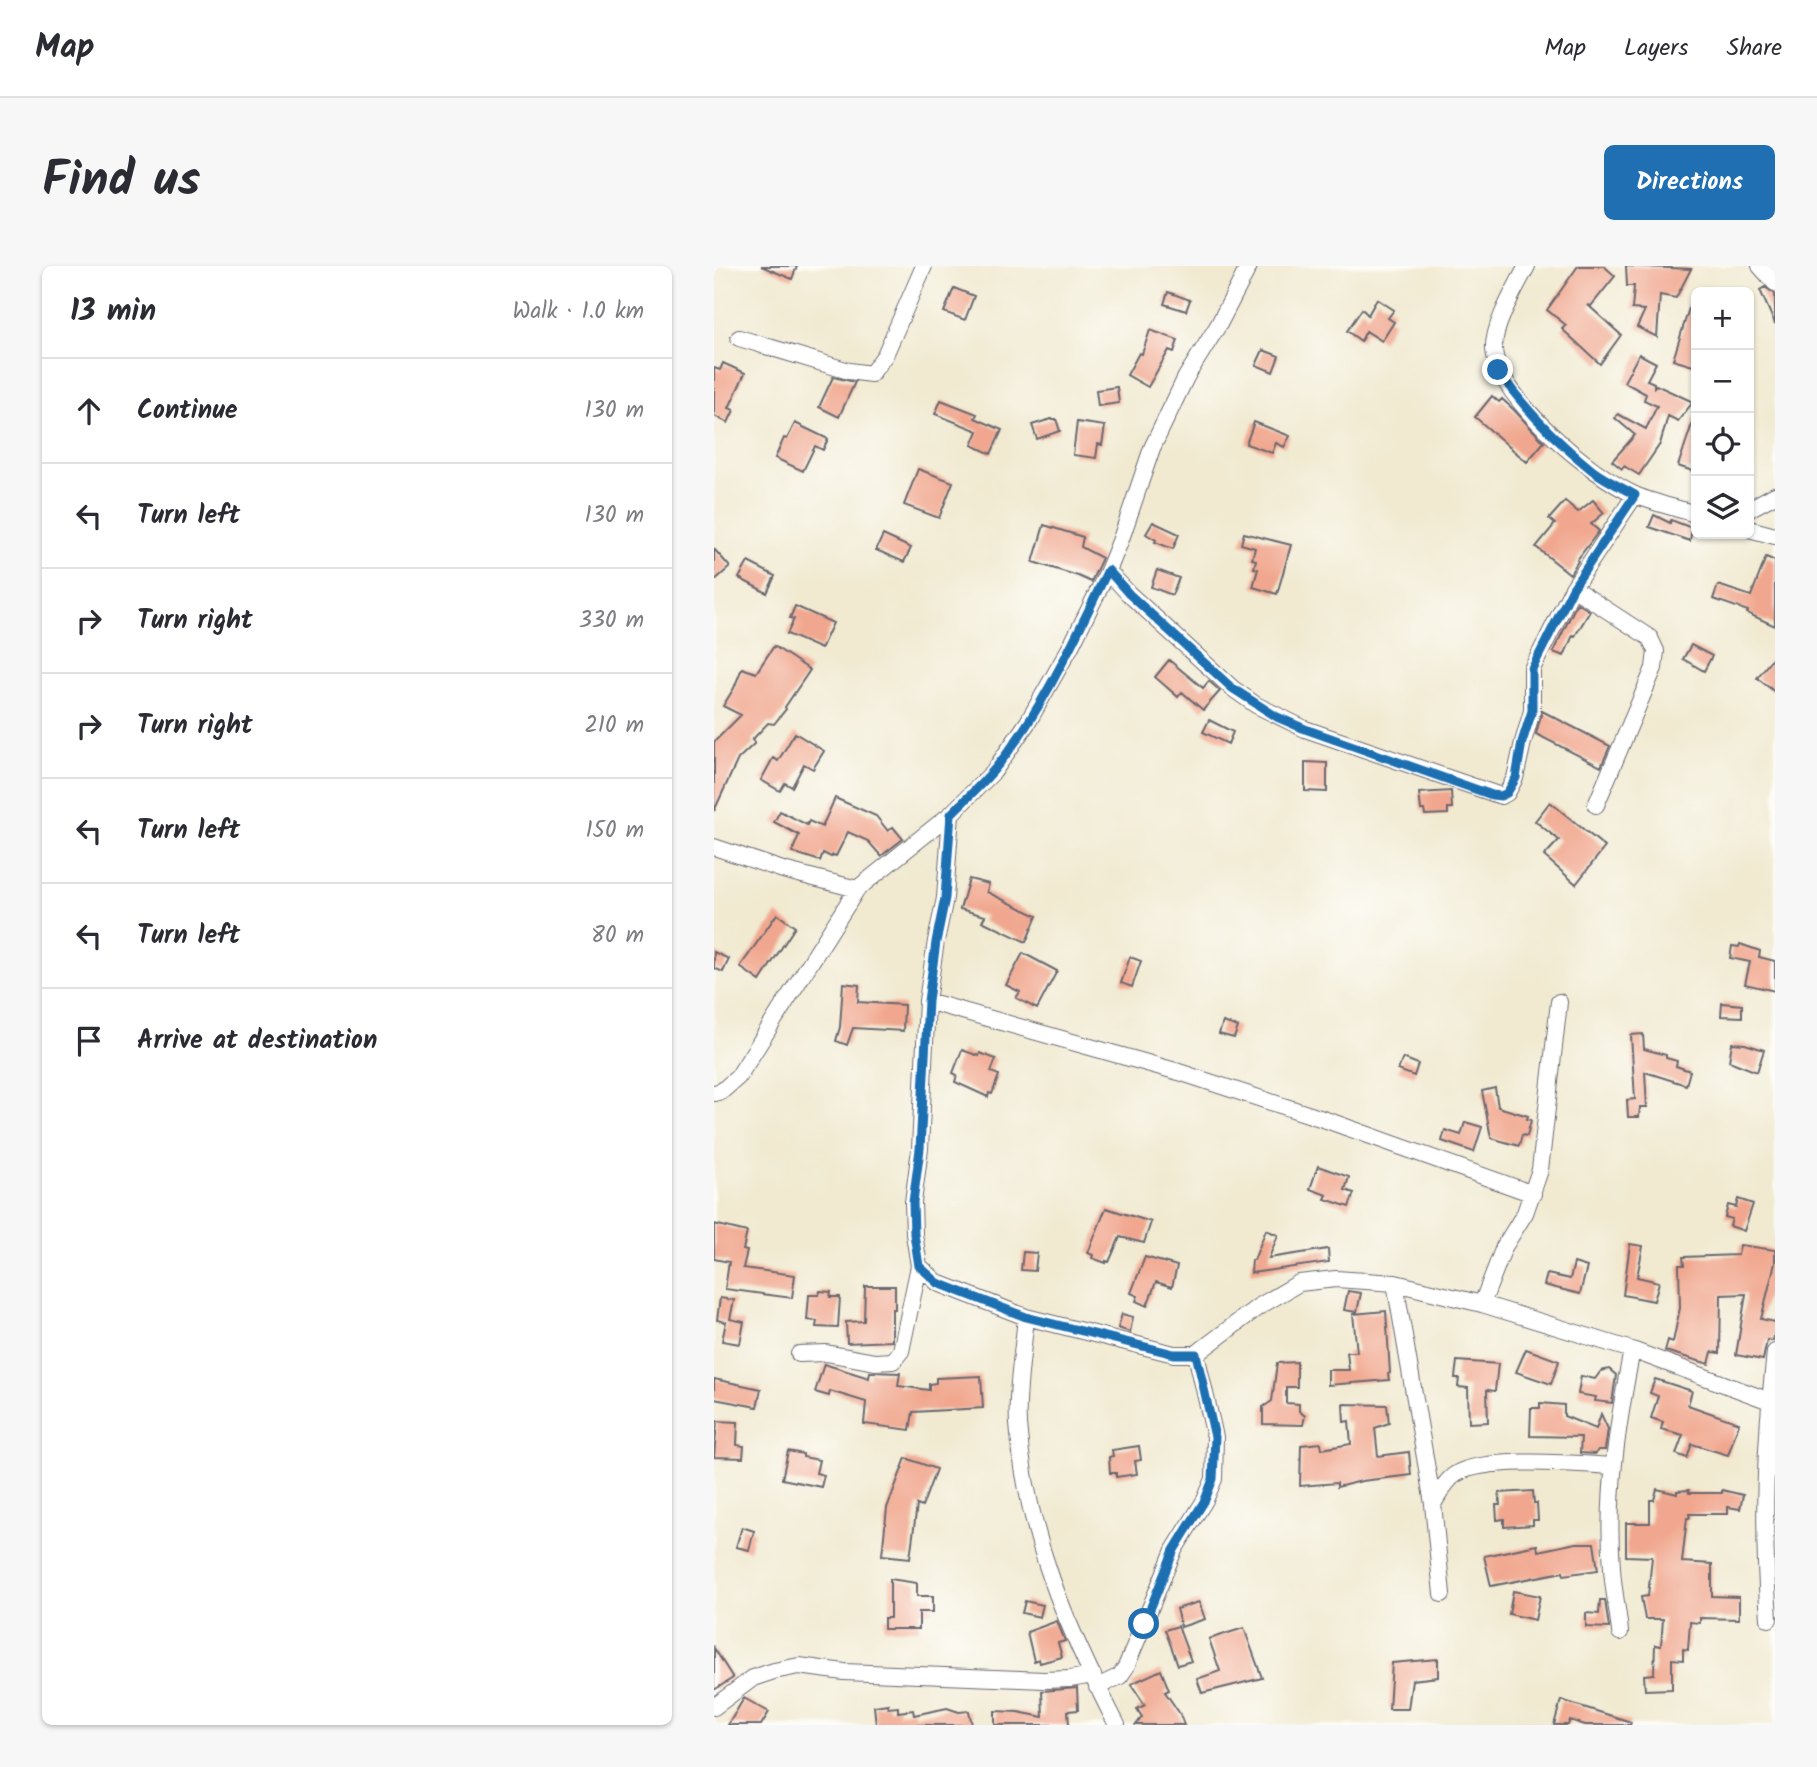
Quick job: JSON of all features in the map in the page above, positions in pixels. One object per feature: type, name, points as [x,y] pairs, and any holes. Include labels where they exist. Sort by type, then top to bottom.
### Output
[{"type":"street","points":[[739,338],[849,371],[871,374],[885,355],[924,266]]},
{"type":"street","points":[[714,1093],[722,1091],[738,1077],[857,889],[951,814],[993,771],[1028,722],[1071,646],[1108,570],[1152,448],[1186,377],[1219,324],[1249,266]]},
{"type":"street","points":[[1527,266],[1498,328],[1494,347],[1498,370],[1518,400],[1594,472],[1635,495],[1691,512]]},
{"type":"street","points":[[1759,266],[1775,283]]},
{"type":"street","points":[[1108,570],[1129,594],[1232,688],[1266,711],[1305,729],[1501,796],[1511,788],[1516,778],[1522,742],[1532,711],[1532,669],[1573,588],[1635,495]]},
{"type":"street","points":[[1754,506],[1775,495]]},
{"type":"street","points":[[1754,530],[1775,536]]},
{"type":"street","points":[[1573,588],[1650,638],[1656,652],[1654,668],[1596,805]]},
{"type":"street","points":[[799,1354],[826,1353],[875,1362],[893,1361],[901,1351],[919,1266],[913,1202],[920,1149],[928,1001],[945,898],[951,814]]},
{"type":"street","points":[[714,847],[783,870],[857,889]]},
{"type":"street","points":[[928,1001],[1179,1072],[1329,1121],[1533,1194]]},
{"type":"street","points":[[1482,1304],[1504,1247],[1525,1213],[1540,1170],[1559,1002]]},
{"type":"street","points":[[919,1266],[938,1283],[1026,1317],[1174,1354],[1196,1354],[1258,1307],[1299,1283],[1336,1279],[1395,1283],[1482,1304],[1632,1350],[1772,1402]]},
{"type":"street","points":[[1395,1283],[1433,1504],[1442,1594]]},
{"type":"street","points":[[1026,1317],[1018,1421],[1028,1500],[1041,1553],[1069,1624],[1117,1725]]},
{"type":"street","points":[[1620,1632],[1612,1568],[1611,1505],[1621,1405],[1632,1350]]},
{"type":"street","points":[[1769,1619],[1764,1552],[1764,1502],[1775,1352]]},
{"type":"street","points":[[714,1707],[753,1678],[799,1666],[844,1672],[1044,1680],[1095,1681],[1120,1676],[1174,1550],[1205,1500],[1213,1479],[1215,1437],[1196,1354]]},
{"type":"street","points":[[1433,1504],[1446,1482],[1457,1473],[1478,1466],[1553,1462],[1614,1466]]},
{"type":"building","points":[[761,266],[797,266],[792,279]]},
{"type":"building","points":[[1578,266],[1604,266],[1615,276],[1591,306],[1588,305],[1621,335],[1600,364],[1562,329],[1566,325],[1547,310]]},
{"type":"building","points":[[1626,266],[1691,269],[1676,298],[1660,295],[1657,337],[1637,327],[1645,310],[1632,309],[1634,286],[1627,286]]},
{"type":"building","points":[[1765,287],[1775,294],[1775,324],[1760,290]]},
{"type":"building","points":[[954,288],[974,296],[965,320],[944,312]]},
{"type":"building","points":[[1168,292],[1190,300],[1186,311],[1164,304]]},
{"type":"building","points":[[1377,299],[1394,310],[1388,318],[1394,322],[1382,341],[1366,331],[1361,341],[1347,331],[1362,309],[1368,315]]},
{"type":"building","points":[[1691,302],[1691,365],[1673,360]]},
{"type":"building","points":[[1150,330],[1178,340],[1174,352],[1169,350],[1148,387],[1127,375],[1139,353],[1142,354]]},
{"type":"building","points":[[1263,350],[1279,356],[1273,372],[1256,365]]},
{"type":"building","points":[[1639,354],[1656,363],[1647,380],[1654,383],[1654,387],[1656,385],[1691,401],[1678,421],[1668,416],[1660,444],[1639,475],[1624,466],[1622,469],[1612,461],[1635,435],[1615,418],[1618,414],[1646,429],[1657,406],[1644,400],[1646,394],[1624,382]]},
{"type":"building","points":[[723,363],[745,373],[729,408],[734,410],[728,423],[714,416],[714,368],[720,370]]},
{"type":"building","points":[[833,377],[855,382],[839,417],[819,407]]},
{"type":"building","points":[[1117,387],[1119,403],[1098,406],[1096,390]]},
{"type":"building","points":[[1492,396],[1499,402],[1502,399],[1544,442],[1527,462],[1475,417]]},
{"type":"building","points":[[941,400],[977,414],[975,418],[1002,430],[991,454],[972,445],[978,431],[935,414]]},
{"type":"building","points":[[1056,419],[1060,431],[1037,439],[1032,425]]},
{"type":"building","points":[[1077,422],[1105,426],[1102,445],[1098,444],[1096,458],[1073,455]]},
{"type":"building","points":[[1254,422],[1290,436],[1284,447],[1276,443],[1272,453],[1246,444]]},
{"type":"building","points":[[795,423],[828,439],[823,450],[815,446],[803,471],[775,458],[784,438],[787,439]]},
{"type":"building","points":[[1691,427],[1691,470],[1678,466]]},
{"type":"building","points":[[918,469],[953,482],[939,518],[904,505]]},
{"type":"building","points":[[1593,500],[1604,513],[1591,524],[1599,531],[1570,574],[1536,547],[1555,524],[1549,519],[1565,501],[1578,512]]},
{"type":"building","points":[[1654,515],[1670,523],[1671,520],[1691,528],[1690,541],[1649,527]]},
{"type":"building","points":[[1153,522],[1179,534],[1173,549],[1155,542],[1156,540],[1146,534]]},
{"type":"building","points":[[1044,525],[1083,537],[1081,547],[1102,558],[1091,582],[1033,562]]},
{"type":"building","points":[[1244,533],[1291,545],[1277,594],[1253,587],[1258,569],[1254,568],[1256,560],[1252,559],[1255,548],[1241,544]]},
{"type":"building","points":[[883,535],[911,548],[904,562],[876,550]]},
{"type":"building","points":[[714,549],[730,567],[714,581]]},
{"type":"building","points":[[1766,557],[1775,561],[1775,626],[1747,613],[1748,611],[1713,599],[1718,585],[1751,596]]},
{"type":"building","points":[[748,562],[775,576],[767,593],[739,578]]},
{"type":"building","points":[[1157,570],[1179,578],[1172,595],[1151,587]]},
{"type":"building","points":[[1577,603],[1590,611],[1575,636],[1573,635],[1564,656],[1553,652]]},
{"type":"building","points":[[795,606],[833,623],[821,649],[787,634],[794,619],[790,618]]},
{"type":"building","points":[[1691,645],[1712,656],[1704,671],[1683,659]]},
{"type":"building","points":[[774,646],[810,670],[774,724],[768,723],[752,740],[755,743],[738,759],[714,811],[714,742],[741,715],[723,706],[742,668],[756,673]]},
{"type":"building","points":[[1775,655],[1775,692],[1757,678]]},
{"type":"building","points":[[1169,660],[1203,688],[1209,681],[1220,691],[1203,710],[1182,692],[1178,697],[1155,677]]},
{"type":"building","points":[[1542,711],[1610,746],[1601,767],[1536,734]]},
{"type":"building","points":[[1209,720],[1233,732],[1228,744],[1203,732]]},
{"type":"building","points":[[795,733],[824,751],[813,769],[804,764],[792,787],[785,783],[780,791],[761,780],[773,758],[778,761]]},
{"type":"building","points":[[1305,762],[1327,763],[1327,792],[1305,791]]},
{"type":"building","points":[[1451,791],[1452,808],[1448,808],[1448,814],[1425,815],[1424,810],[1421,810],[1419,793]]},
{"type":"building","points":[[835,798],[876,816],[888,831],[893,827],[903,839],[881,856],[868,841],[848,832],[836,856],[823,853],[820,861],[792,852],[799,835],[774,822],[780,811],[807,825],[809,821],[822,827]]},
{"type":"building","points":[[1550,802],[1605,847],[1576,884],[1544,856],[1559,840],[1535,821]]},
{"type":"building","points":[[969,879],[989,884],[987,892],[1037,916],[1026,942],[982,921],[985,916],[960,909]]},
{"type":"building","points":[[777,914],[795,927],[760,981],[740,967]]},
{"type":"building","points":[[1740,944],[1760,951],[1759,957],[1775,961],[1775,991],[1745,984],[1750,962],[1730,958],[1732,946],[1739,947]]},
{"type":"building","points":[[714,952],[729,959],[723,972],[714,968]]},
{"type":"building","points":[[1023,953],[1057,971],[1037,1009],[1016,998],[1020,992],[1006,985]]},
{"type":"building","points":[[1130,957],[1141,961],[1132,987],[1121,983]]},
{"type":"building","points":[[843,983],[859,985],[858,1002],[904,1005],[903,1031],[853,1028],[847,1045],[836,1041],[840,1027]]},
{"type":"building","points":[[1722,1003],[1742,1005],[1742,1017],[1721,1016]]},
{"type":"building","points":[[1223,1022],[1238,1027],[1234,1038],[1219,1034]]},
{"type":"building","points":[[1643,1034],[1644,1049],[1666,1055],[1666,1058],[1677,1061],[1676,1066],[1690,1071],[1686,1085],[1645,1072],[1647,1107],[1640,1107],[1639,1117],[1628,1117],[1627,1100],[1635,1099],[1631,1035]]},
{"type":"building","points":[[1732,1043],[1764,1050],[1757,1072],[1729,1061]]},
{"type":"building","points":[[962,1050],[996,1059],[991,1072],[999,1075],[992,1094],[989,1093],[988,1097],[955,1082],[957,1075],[953,1073]]},
{"type":"building","points":[[1403,1058],[1418,1064],[1414,1076],[1398,1070]]},
{"type":"building","points":[[1495,1088],[1498,1107],[1528,1116],[1527,1119],[1531,1120],[1527,1136],[1522,1135],[1519,1146],[1491,1138],[1482,1091]]},
{"type":"building","points":[[1465,1122],[1482,1127],[1474,1152],[1442,1141],[1445,1130],[1461,1135]]},
{"type":"building","points":[[1318,1166],[1349,1177],[1345,1190],[1354,1193],[1349,1207],[1325,1199],[1327,1195],[1310,1189]]},
{"type":"building","points":[[1738,1199],[1753,1204],[1744,1231],[1730,1226],[1732,1219],[1725,1217],[1728,1205],[1736,1207]]},
{"type":"building","points":[[1106,1208],[1151,1222],[1144,1243],[1120,1237],[1109,1262],[1106,1263],[1092,1258],[1093,1255],[1088,1253]]},
{"type":"building","points":[[714,1224],[747,1232],[743,1268],[795,1275],[792,1298],[725,1289],[729,1262],[714,1259]]},
{"type":"building","points":[[1266,1230],[1278,1235],[1269,1258],[1328,1249],[1329,1262],[1251,1273],[1252,1260]]},
{"type":"building","points":[[1630,1244],[1643,1246],[1637,1277],[1659,1282],[1654,1301],[1623,1295]]},
{"type":"building","points":[[1740,1245],[1775,1250],[1775,1263],[1761,1319],[1775,1322],[1775,1331],[1773,1341],[1767,1340],[1763,1360],[1736,1355],[1746,1294],[1721,1295],[1720,1353],[1712,1352],[1709,1364],[1665,1351],[1668,1340],[1673,1342],[1680,1308],[1679,1265],[1684,1265],[1683,1257],[1738,1255]]},
{"type":"building","points":[[1023,1252],[1037,1253],[1035,1271],[1021,1270]]},
{"type":"building","points":[[1145,1257],[1177,1266],[1172,1287],[1156,1282],[1147,1306],[1136,1301],[1138,1296],[1131,1293]]},
{"type":"building","points":[[1574,1263],[1587,1267],[1580,1294],[1544,1285],[1547,1274],[1570,1279]]},
{"type":"building","points":[[865,1286],[895,1286],[892,1341],[847,1343],[846,1322],[864,1321]]},
{"type":"building","points":[[820,1291],[831,1292],[830,1297],[840,1297],[838,1328],[816,1327],[817,1321],[807,1320],[809,1295],[819,1295]]},
{"type":"building","points":[[1348,1291],[1361,1293],[1357,1312],[1344,1310]]},
{"type":"building","points":[[720,1298],[734,1300],[730,1319],[744,1322],[740,1344],[722,1341],[726,1322],[717,1320]]},
{"type":"building","points":[[1386,1311],[1389,1380],[1328,1385],[1328,1370],[1349,1370],[1347,1352],[1357,1352],[1353,1314]]},
{"type":"building","points":[[1122,1314],[1133,1317],[1130,1332],[1118,1328]]},
{"type":"building","points":[[1526,1349],[1559,1361],[1551,1384],[1516,1372]]},
{"type":"building","points":[[1457,1361],[1498,1364],[1495,1391],[1487,1390],[1488,1422],[1469,1423],[1468,1388],[1458,1387],[1459,1378],[1455,1378]]},
{"type":"building","points":[[1297,1362],[1297,1387],[1286,1387],[1286,1403],[1299,1404],[1299,1411],[1305,1416],[1303,1425],[1263,1424],[1263,1407],[1272,1401],[1277,1363]]},
{"type":"building","points":[[824,1364],[869,1378],[870,1372],[900,1373],[898,1386],[929,1390],[929,1384],[936,1383],[936,1378],[981,1376],[983,1408],[913,1412],[910,1430],[864,1424],[866,1402],[830,1391],[829,1396],[815,1392]]},
{"type":"building","points":[[1609,1369],[1616,1375],[1612,1403],[1595,1401],[1596,1397],[1578,1394],[1581,1376],[1595,1379],[1601,1371]]},
{"type":"building","points":[[714,1379],[761,1389],[757,1407],[714,1399]]},
{"type":"building","points":[[1655,1379],[1692,1391],[1688,1405],[1739,1423],[1728,1455],[1692,1444],[1687,1458],[1676,1454],[1683,1435],[1661,1429],[1663,1422],[1651,1418],[1658,1396],[1650,1393]]},
{"type":"building","points":[[1540,1403],[1564,1405],[1564,1416],[1596,1429],[1601,1414],[1608,1429],[1605,1450],[1598,1450],[1595,1454],[1580,1453],[1581,1437],[1530,1436],[1531,1408],[1540,1408]]},
{"type":"building","points":[[1343,1404],[1387,1405],[1389,1423],[1375,1428],[1378,1456],[1409,1452],[1411,1475],[1337,1487],[1337,1483],[1300,1486],[1301,1445],[1321,1443],[1322,1449],[1351,1444],[1349,1421],[1344,1422]]},
{"type":"building","points":[[717,1421],[738,1422],[737,1445],[744,1446],[743,1458],[714,1457]]},
{"type":"building","points":[[1139,1446],[1141,1460],[1135,1461],[1137,1474],[1116,1477],[1116,1473],[1110,1473],[1109,1457],[1113,1456],[1112,1450]]},
{"type":"building","points":[[788,1451],[819,1460],[816,1473],[824,1475],[821,1487],[782,1479]]},
{"type":"building","points":[[906,1458],[936,1469],[922,1507],[917,1505],[910,1558],[882,1555],[887,1508]]},
{"type":"building","points":[[1657,1489],[1677,1494],[1677,1491],[1689,1490],[1689,1493],[1722,1493],[1722,1490],[1743,1495],[1740,1509],[1728,1507],[1728,1514],[1689,1514],[1682,1562],[1712,1564],[1712,1596],[1739,1597],[1739,1619],[1700,1618],[1700,1623],[1690,1622],[1688,1650],[1683,1649],[1683,1660],[1672,1659],[1672,1689],[1645,1690],[1644,1675],[1654,1674],[1655,1645],[1661,1646],[1663,1619],[1645,1619],[1641,1597],[1648,1596],[1652,1557],[1626,1556],[1626,1523],[1650,1523],[1650,1500],[1654,1500]]},
{"type":"building","points":[[1533,1491],[1538,1520],[1533,1520],[1533,1525],[1504,1527],[1504,1519],[1497,1520],[1496,1505],[1500,1505],[1499,1493]]},
{"type":"building","points":[[742,1527],[754,1531],[749,1550],[736,1547]]},
{"type":"building","points":[[1576,1543],[1594,1543],[1598,1570],[1564,1575],[1563,1572],[1491,1586],[1484,1556],[1537,1545],[1538,1551]]},
{"type":"building","points":[[890,1579],[917,1583],[917,1596],[933,1596],[933,1612],[919,1612],[919,1629],[884,1629],[884,1618],[890,1618]]},
{"type":"building","points":[[1513,1591],[1540,1596],[1535,1620],[1509,1614]]},
{"type":"building","points":[[1600,1600],[1605,1600],[1609,1628],[1586,1627],[1586,1613],[1599,1614]]},
{"type":"building","points":[[1025,1601],[1043,1605],[1040,1617],[1022,1613]]},
{"type":"building","points":[[1199,1602],[1205,1619],[1181,1627],[1176,1609]]},
{"type":"building","points":[[1057,1621],[1065,1641],[1058,1643],[1062,1657],[1040,1663],[1039,1659],[1034,1661],[1027,1632]]},
{"type":"building","points":[[1178,1626],[1191,1661],[1178,1665],[1165,1630]]},
{"type":"building","points":[[1244,1628],[1262,1678],[1202,1693],[1197,1679],[1220,1671],[1209,1639]]},
{"type":"building","points":[[714,1648],[733,1678],[714,1690]]},
{"type":"building","points":[[1438,1659],[1438,1677],[1412,1680],[1408,1709],[1389,1709],[1392,1663]]},
{"type":"building","points":[[1161,1670],[1169,1690],[1165,1692],[1184,1725],[1136,1725],[1142,1717],[1137,1709],[1145,1705],[1131,1684]]},
{"type":"building","points":[[1077,1688],[1078,1710],[1068,1711],[1069,1725],[995,1725],[995,1711],[1043,1717],[1042,1691]]},
{"type":"building","points":[[744,1698],[769,1712],[761,1725],[728,1725]]},
{"type":"building","points":[[1561,1700],[1631,1722],[1630,1725],[1585,1725],[1570,1720],[1568,1725],[1554,1725]]},
{"type":"building","points":[[888,1704],[888,1708],[898,1707],[898,1712],[913,1710],[914,1715],[947,1708],[959,1712],[969,1711],[972,1725],[876,1725],[874,1706]]},
{"type":"route","points":[[1144,1624],[1174,1550],[1205,1500],[1213,1479],[1215,1437],[1196,1354],[1174,1354],[1026,1317],[938,1283],[919,1266],[913,1202],[920,1149],[928,1001],[945,898],[951,814],[993,771],[1028,722],[1071,646],[1108,570],[1129,594],[1232,688],[1277,717],[1492,795],[1501,796],[1507,793],[1516,778],[1522,742],[1532,711],[1532,669],[1573,588],[1635,495],[1594,472],[1556,438],[1518,400],[1498,370]]}]
